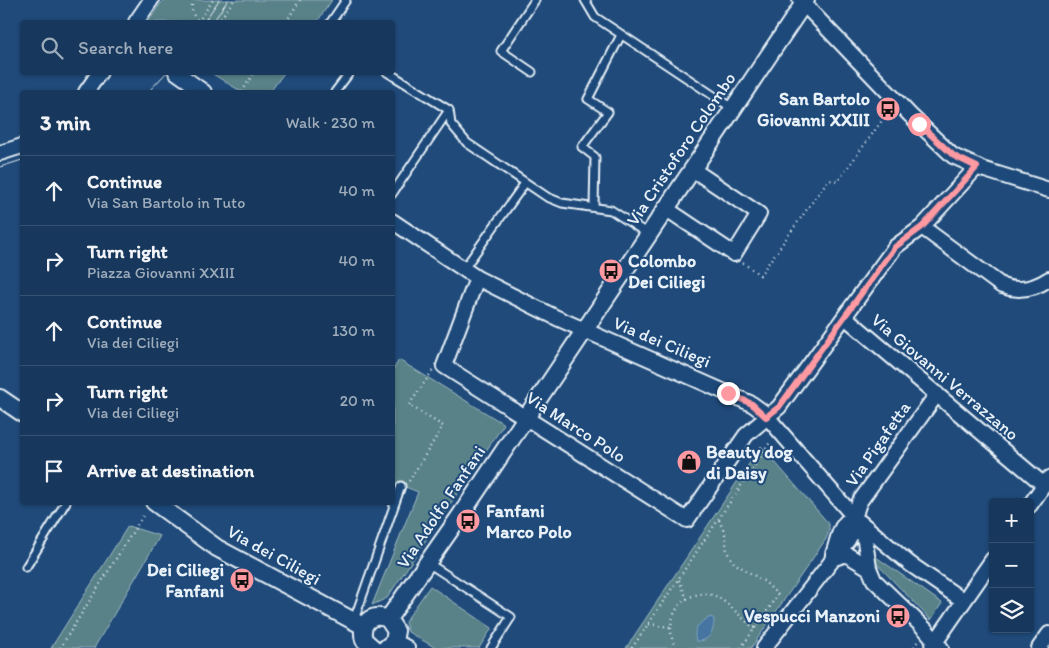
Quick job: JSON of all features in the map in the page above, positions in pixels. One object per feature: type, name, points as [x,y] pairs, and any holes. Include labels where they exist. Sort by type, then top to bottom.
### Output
[{"type":"street","points":[[137,20],[151,0]]},
{"type":"street","points":[[803,2],[941,146],[961,160],[977,167],[1049,190]]},
{"type":"street","name":"Via Cristoforo Colombo","points":[[526,417],[803,2]]},
{"type":"street","points":[[87,90],[98,75]]},
{"type":"street","points":[[180,75],[201,90]]},
{"type":"street","points":[[0,153],[20,147]]},
{"type":"street","points":[[766,417],[779,407],[895,247],[922,227],[977,167]]},
{"type":"street","points":[[665,208],[734,254],[759,214],[692,169]]},
{"type":"street","name":"Via dei Ciliegi","points":[[395,223],[462,270],[477,278],[583,330],[746,401],[766,417],[854,518]]},
{"type":"street","points":[[922,227],[1002,286],[1013,289],[1027,289],[1038,286],[1049,279]]},
{"type":"street","points":[[444,366],[477,278]]},
{"type":"street","name":"Via Giovanni Verrazzano","points":[[845,317],[1046,481]]},
{"type":"street","name":"Via Marco Polo","points":[[444,366],[687,520],[749,432],[766,417]]},
{"type":"street","name":"Via Pigafetta","points":[[764,648],[831,559],[851,536],[854,518],[860,501],[937,394]]},
{"type":"street","points":[[0,398],[20,412]]},
{"type":"street","name":"Via Adolfo Fanfani","points":[[388,619],[526,417]]},
{"type":"street","points":[[1034,499],[1046,481]]},
{"type":"street","name":"Via dei Ciliegi","points":[[149,508],[217,548],[359,623]]},
{"type":"street","points":[[854,518],[892,550],[964,600]]},
{"type":"street","points":[[854,518],[863,535],[876,583],[926,630],[936,646],[964,600],[989,565]]},
{"type":"street","points":[[869,562],[879,551],[892,550]]},
{"type":"street","points":[[831,559],[846,554],[869,562]]},
{"type":"street","points":[[368,647],[359,623],[378,616],[388,619],[396,631],[395,646]]},
{"type":"street","points":[[1039,648],[1049,634]]},
{"type":"lane","points":[[332,20],[346,0]]},
{"type":"lane","points":[[532,72],[500,51],[535,0]]},
{"type":"lane","points":[[585,0],[596,16],[621,35],[733,109]]},
{"type":"lane","points":[[594,207],[596,157],[582,147],[608,112],[588,99],[621,35]]},
{"type":"lane","points":[[336,90],[348,75]]},
{"type":"lane","points":[[393,75],[448,110],[451,124],[467,143],[524,183],[554,201],[611,210],[648,234]]},
{"type":"lane","points":[[395,190],[448,110]]},
{"type":"lane","points":[[462,270],[524,183]]},
{"type":"lane","points":[[359,623],[401,486]]},
{"type":"lane","points":[[26,567],[64,505]]},
{"type":"lane","points":[[428,563],[511,617],[491,648]]},
{"type":"path","points":[[192,0],[192,12],[196,20]]},
{"type":"path","points":[[199,20],[213,0]]},
{"type":"path","points":[[219,20],[234,0]]},
{"type":"path","points":[[287,20],[300,0]]},
{"type":"path","points":[[243,90],[252,75]]},
{"type":"path","points":[[734,254],[736,258],[760,275],[828,180],[838,181],[888,111],[894,117]]},
{"type":"path","points":[[401,486],[404,488],[443,426],[409,405],[438,362],[444,366]]},
{"type":"path","points":[[632,648],[720,520],[772,440]]},
{"type":"path","points":[[60,648],[149,508]]},
{"type":"path","points":[[720,520],[729,558],[765,582],[778,595],[741,648]]},
{"type":"path","points":[[679,580],[687,599]]},
{"type":"path","points":[[676,648],[672,640],[670,627],[675,610],[687,599],[704,594],[721,599],[755,629]]},
{"type":"path","points":[[648,624],[670,627]]},
{"type":"green space","points":[[163,0],[332,0],[318,20],[149,20]]},
{"type":"green space","points":[[214,75],[283,75],[271,90],[239,90]]},
{"type":"green space","points":[[399,360],[504,424],[387,598],[372,605],[418,492],[395,483],[395,367]]},
{"type":"green space","points":[[761,446],[829,524],[826,539],[751,648],[626,648]]},
{"type":"green space","points":[[128,526],[160,536],[94,648],[51,648]]},
{"type":"green space","points":[[876,557],[942,603],[931,620],[873,560]]},
{"type":"green space","points":[[430,586],[492,628],[479,648],[436,648],[408,632],[405,622]]},
{"type":"water","points":[[711,617],[714,619],[710,635],[705,640],[696,641],[696,629],[703,621]]},
{"type":"tram line","points":[[205,20],[219,0]]},
{"type":"tram line","points":[[214,20],[228,0]]},
{"type":"tram line","points":[[150,90],[164,75]]},
{"type":"tram line","points":[[0,167],[20,161]]},
{"type":"place","name":"San Bartolo Giovanni XXIII","points":[[888,109]]},
{"type":"place","name":"Colombo Dei Ciliegi","points":[[611,271]]},
{"type":"place","name":"Beauty dog di Daisy","points":[[689,462]]},
{"type":"place","name":"Fanfani Marco Polo","points":[[468,521]]},
{"type":"place","name":"Dei Ciliegi Fanfani","points":[[242,580]]},
{"type":"place","name":"Vespucci Manzoni","points":[[898,616]]},
{"type":"route","points":[[728,393],[752,404],[763,412],[766,417],[779,407],[895,247],[910,233],[922,227],[977,167],[954,156],[919,124]]}]
